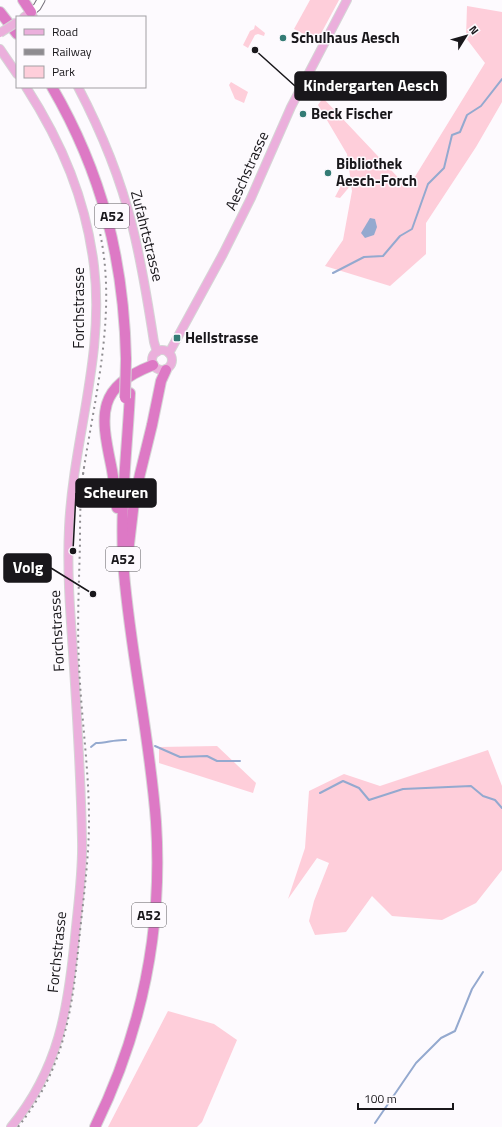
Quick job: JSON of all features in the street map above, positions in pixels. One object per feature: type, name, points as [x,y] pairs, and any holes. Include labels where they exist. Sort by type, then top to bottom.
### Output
[{"type":"highway","points":[[23,0],[28,16]]},
{"type":"highway","points":[[0,4],[16,25]]},
{"type":"highway","points":[[0,12],[16,33]]},
{"type":"highway","name":"A52","points":[[53,88],[84,150],[96,180],[108,220],[122,287],[128,357]]},
{"type":"highway","name":"A52","points":[[58,88],[88,148],[100,179],[112,216],[126,286],[130,327],[122,547],[125,584],[154,801],[157,856],[156,902],[146,981],[136,1023],[124,1062],[95,1127]]},
{"type":"highway","points":[[118,508],[104,421],[105,412],[110,397],[120,383],[127,377],[153,365]]},
{"type":"highway","points":[[125,584],[137,487],[156,409],[161,381],[166,370]]},
{"type":"highway","name":"A52","points":[[89,1127],[110,1080],[128,1032],[138,991],[150,898],[151,862],[149,815],[119,578],[117,539],[127,395]]},
{"type":"main road","name":"Aeschstrasse","points":[[169,352],[223,254],[251,198],[293,103],[347,0]]},
{"type":"main road","points":[[0,33],[16,23]]},
{"type":"main road","points":[[0,49],[16,73]]},
{"type":"main road","name":"Forchstrasse","points":[[11,1127],[37,1091],[54,1055],[61,1031],[68,996],[73,952],[82,843],[69,597],[69,528],[74,482],[93,362],[97,314],[96,281],[92,250],[87,221],[79,193],[64,154],[27,88]]},
{"type":"main road","name":"Zufahrtstrasse","points":[[78,88],[105,144],[124,199],[138,253],[157,352]]},
{"type":"main road","points":[[162,350],[169,352],[172,356],[173,363],[171,367],[166,370],[158,370],[153,365],[152,358],[157,352],[162,350]]},
{"type":"street","points":[[28,16],[37,7],[41,0]]},
{"type":"green space","points":[[310,0],[339,0],[317,41],[294,29]]},
{"type":"green space","points":[[467,6],[502,12],[502,102],[476,147],[426,223],[426,254],[390,286],[325,266],[343,240],[352,191],[351,185],[340,198],[335,197],[344,180],[351,183],[347,154],[318,105],[323,98],[408,188],[485,63],[466,38]]},
{"type":"green space","points":[[255,25],[265,33],[264,36],[258,34],[255,35],[248,48],[243,45],[250,31],[254,29]]},
{"type":"green space","points":[[231,82],[248,92],[244,103],[235,99],[229,85]]},
{"type":"green space","points":[[217,746],[256,783],[253,793],[159,763],[159,747]]},
{"type":"green space","points":[[488,750],[502,786],[502,870],[476,903],[442,920],[392,916],[372,896],[346,932],[315,935],[309,921],[314,901],[329,863],[317,858],[288,899],[305,848],[309,791],[344,774],[380,786]]},
{"type":"green space","points":[[168,1011],[214,1024],[237,1040],[202,1122],[197,1127],[108,1127]]},
{"type":"water","points":[[370,218],[375,219],[377,227],[374,235],[365,238],[361,233]]},
{"type":"waterway","points":[[333,273],[364,257],[383,256],[400,236],[412,229],[428,184],[444,168],[452,135],[460,132],[467,115],[481,106],[502,79]]},
{"type":"waterway","points":[[91,747],[96,743],[126,740]]},
{"type":"waterway","points":[[155,746],[180,757],[207,756],[217,761],[240,761]]},
{"type":"waterway","points":[[320,793],[343,781],[359,788],[369,800],[403,789],[471,786],[483,796],[495,800],[502,808]]},
{"type":"waterway","points":[[375,1123],[416,1063],[441,1038],[455,1031],[472,989],[483,972]]},
{"type":"railway","points":[[83,474],[98,384],[105,324],[105,263],[100,233]]},
{"type":"railway","points":[[18,1127],[34,1105],[46,1083],[56,1061],[63,1039],[73,992],[86,880],[89,835],[89,800],[78,649],[80,506],[84,468]]},
{"type":"place","name":"Schulhaus Aesch","points":[[283,38]]},
{"type":"place","name":"Kindergarten Aesch","points":[[255,50]]},
{"type":"place","name":"Beck Fischer","points":[[303,114]]},
{"type":"place","name":"Bibliothek Aesch-Forch","points":[[328,173]]},
{"type":"place","name":"Hellstrasse","points":[[177,338]]},
{"type":"place","name":"Scheuren","points":[[73,551]]},
{"type":"place","name":"Volg","points":[[93,594]]}]
